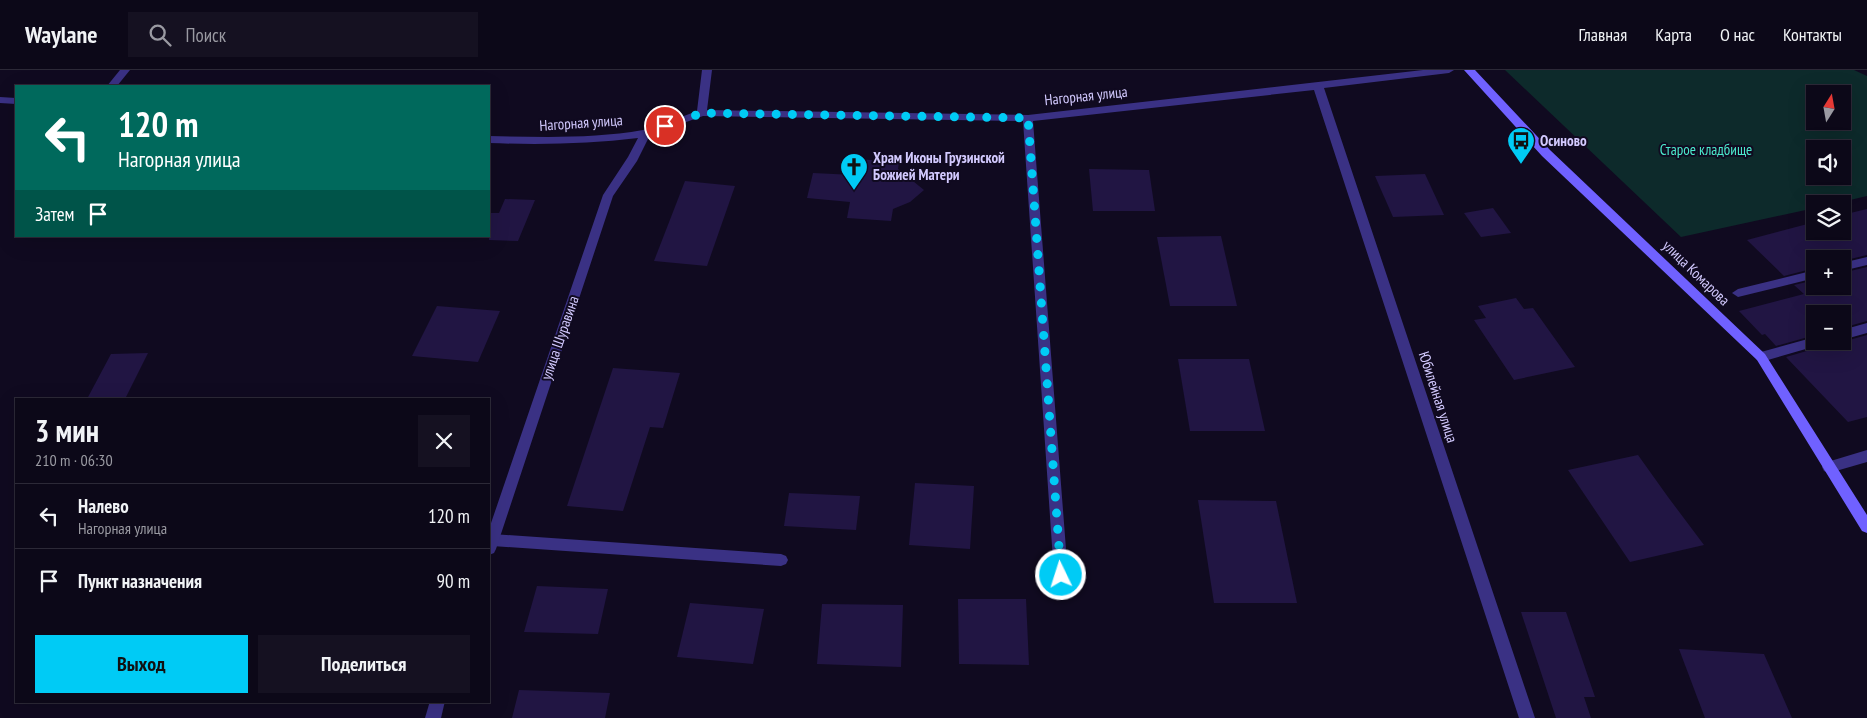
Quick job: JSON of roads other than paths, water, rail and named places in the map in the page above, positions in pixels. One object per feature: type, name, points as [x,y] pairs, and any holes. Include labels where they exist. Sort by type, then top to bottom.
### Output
[{"type":"street","points":[[113,85],[125,70]]},
{"type":"street","points":[[702,113],[707,70]]},
{"type":"street","name":"Нагорная улица","points":[[490,139],[533,141],[610,138],[646,133],[702,113],[1028,118],[1449,70]]},
{"type":"street","name":"улица Комарова","points":[[1469,70],[1546,153],[1761,357],[1867,527]]},
{"type":"street","name":"Юбилейная улица","points":[[1318,86],[1527,718]]},
{"type":"street","points":[[0,100],[15,100]]},
{"type":"street","points":[[1028,118],[1061,575]]},
{"type":"street","name":"улица Шуравина","points":[[490,545],[608,195],[633,158],[646,133]]},
{"type":"street","points":[[1851,265],[1867,261]]},
{"type":"street","points":[[1738,293],[1806,276]]},
{"type":"street","points":[[1851,332],[1867,328]]},
{"type":"street","points":[[1761,357],[1806,345]]},
{"type":"street","points":[[1829,467],[1867,456]]},
{"type":"street","points":[[490,545],[781,560]]},
{"type":"street","points":[[433,718],[437,703]]},
{"type":"place","name":"Осиново","points":[[1521,165]]},
{"type":"place","name":"Храм Иконы Грузинской Божией Матери","points":[[854,191]]},
{"type":"park label","name":"Старое кладбище","points":[[1706,150]]}]
